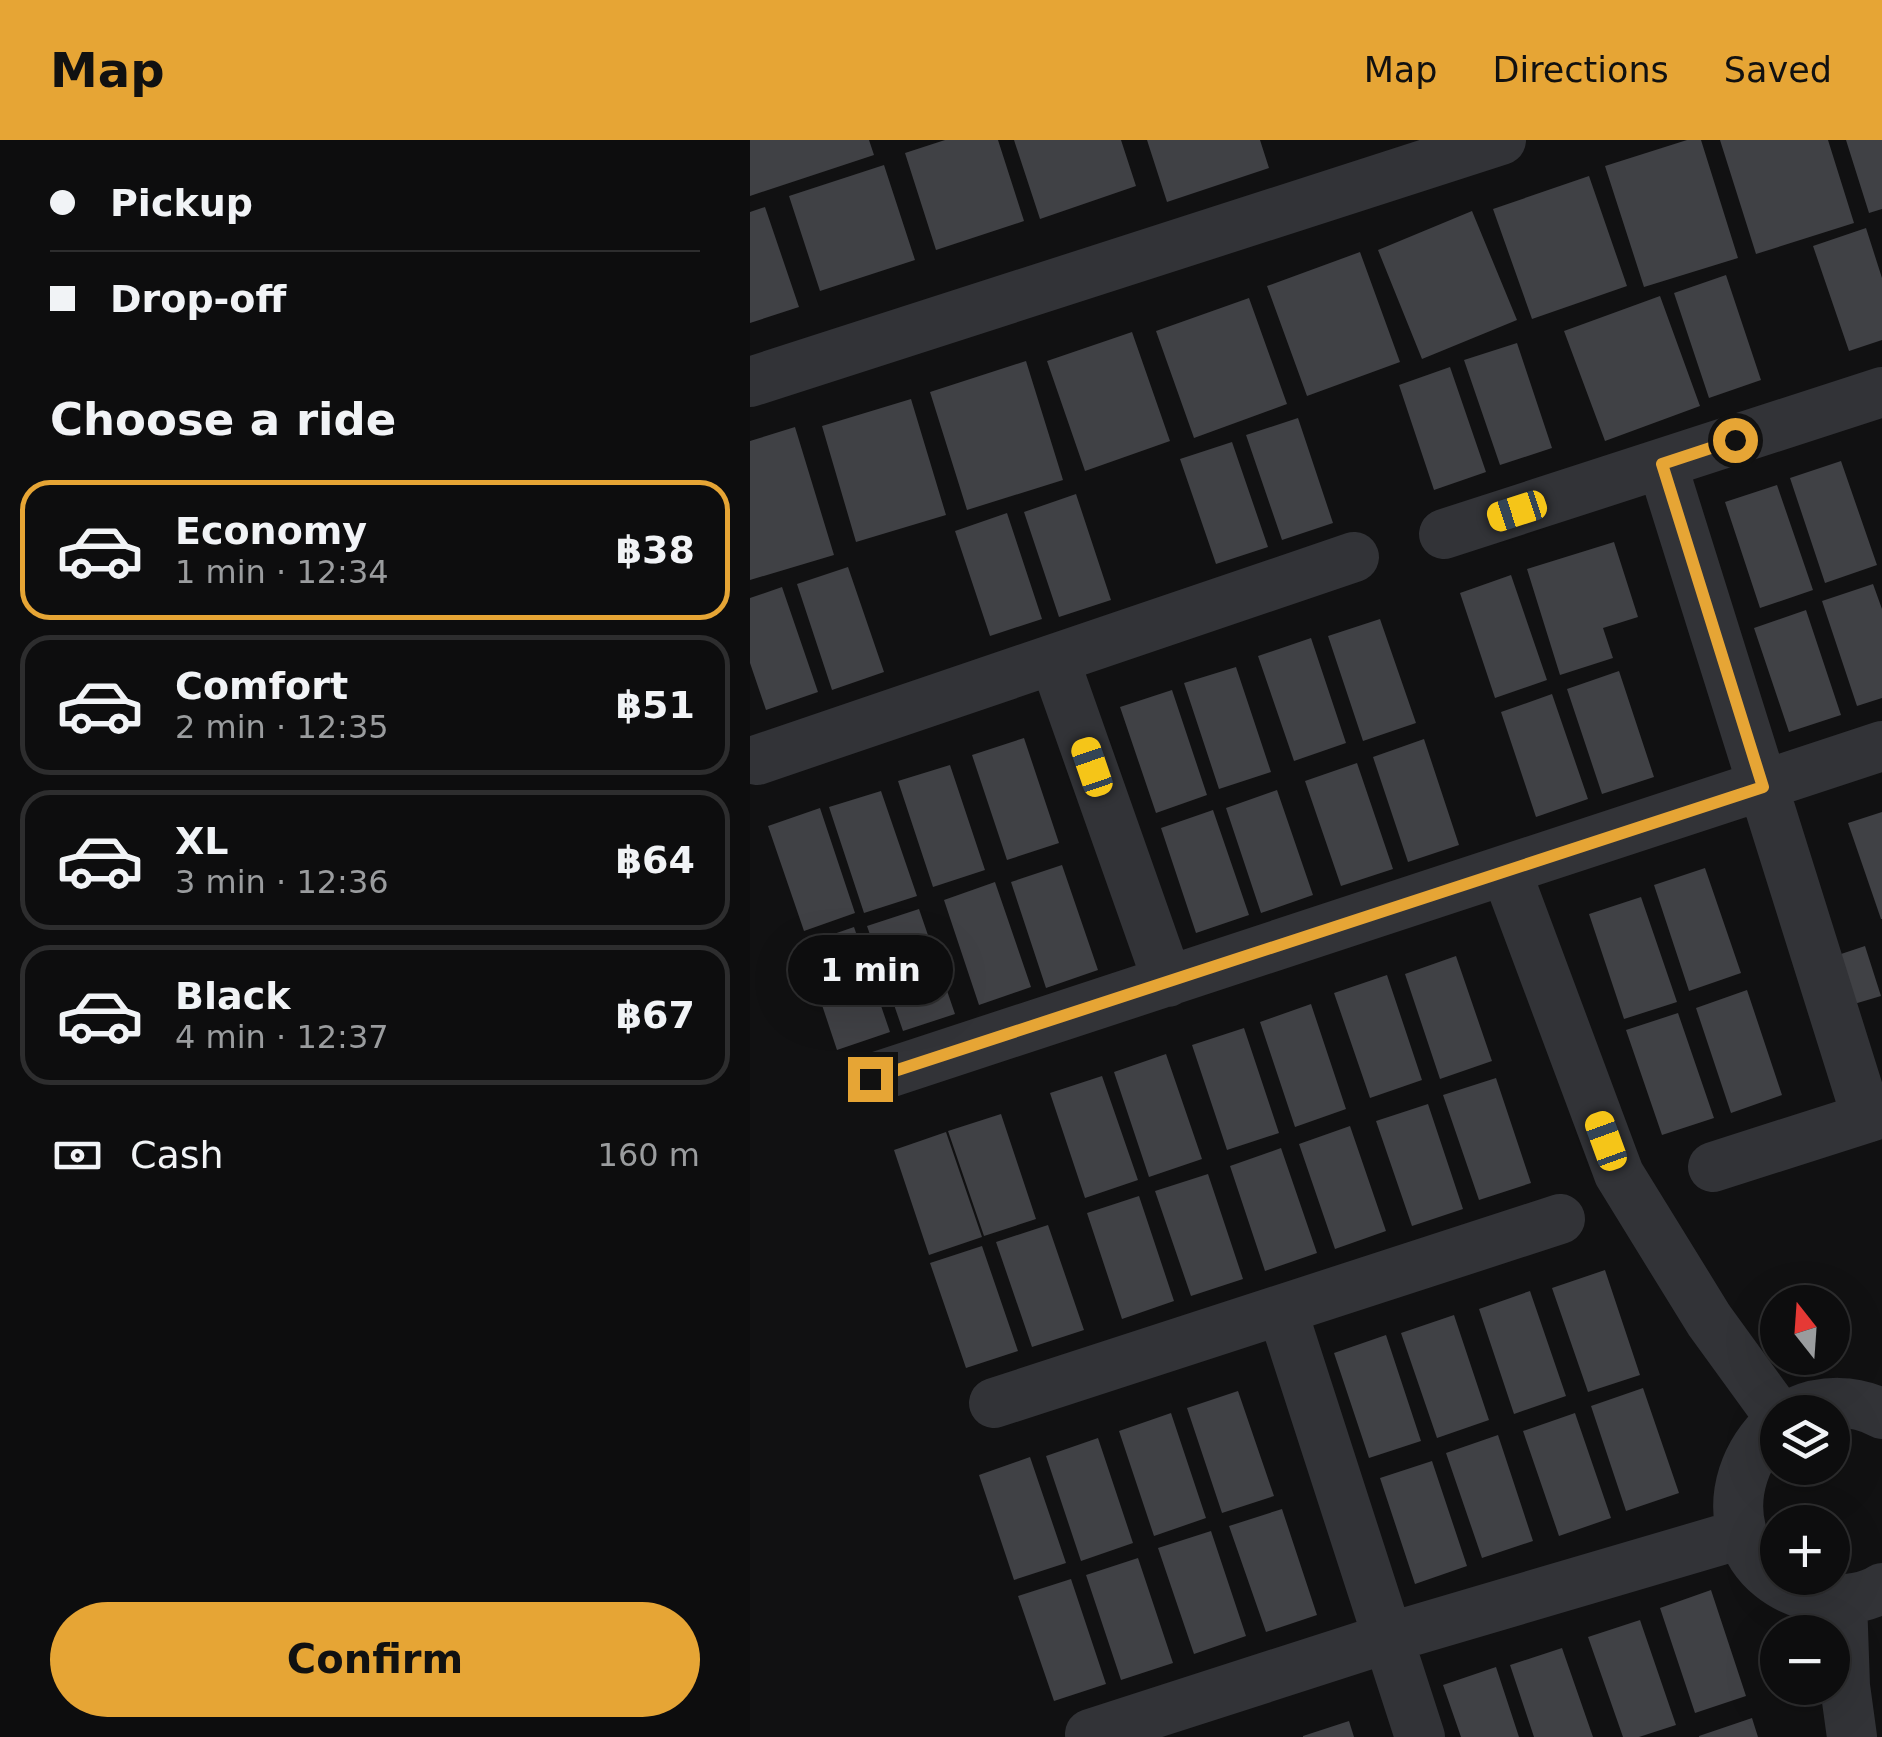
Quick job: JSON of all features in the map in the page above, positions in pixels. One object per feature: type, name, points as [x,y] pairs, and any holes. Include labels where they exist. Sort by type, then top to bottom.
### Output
[{"type":"street","points":[[750,382],[1502,140]]},
{"type":"street","points":[[1444,534],[1882,392]]},
{"type":"street","points":[[1662,464],[1763,787],[1875,1116],[1713,1167]]},
{"type":"street","points":[[757,760],[1354,558]]},
{"type":"street","points":[[1054,659],[1168,982]]},
{"type":"street","points":[[870,1079],[1882,746]]},
{"type":"street","points":[[1506,871],[1619,1174],[1762,1395]]},
{"type":"street","points":[[994,1403],[1560,1219]]},
{"type":"street","points":[[1282,1310],[1420,1737]]},
{"type":"street","points":[[1850,1404],[1882,1414]]},
{"type":"street","points":[[1760,1438],[1742,1470],[1736,1502],[1742,1534],[1757,1562],[1780,1584],[1810,1597],[1862,1594],[1845,1686],[1852,1737]]},
{"type":"street","points":[[1090,1734],[1388,1638],[1742,1534]]},
{"type":"building","points":[[750,140],[869,140],[874,155],[750,196]]},
{"type":"building","points":[[945,140],[998,140],[1024,221],[936,250],[905,153]]},
{"type":"building","points":[[1014,140],[1121,140],[1136,186],[1040,219]]},
{"type":"building","points":[[1147,140],[1260,140],[1269,168],[1167,202]]},
{"type":"building","points":[[1687,140],[1701,140],[1738,258],[1644,287],[1605,166]]},
{"type":"building","points":[[1720,140],[1828,140],[1854,223],[1756,254]]},
{"type":"building","points":[[1846,140],[1882,140],[1882,209],[1869,213]]},
{"type":"building","points":[[884,165],[915,260],[820,291],[789,196]]},
{"type":"building","points":[[1589,176],[1627,286],[1532,319],[1493,209]]},
{"type":"building","points":[[765,207],[799,307],[750,323],[750,212]]},
{"type":"building","points":[[1472,211],[1517,320],[1422,359],[1378,250]]},
{"type":"building","points":[[1866,228],[1882,278],[1882,340],[1849,351],[1813,246]]},
{"type":"building","points":[[1360,252],[1400,362],[1307,396],[1267,286]]},
{"type":"building","points":[[1726,275],[1761,380],[1709,398],[1674,293]]},
{"type":"building","points":[[1660,296],[1700,406],[1605,441],[1564,331]]},
{"type":"building","points":[[1249,298],[1287,404],[1194,438],[1156,331]]},
{"type":"building","points":[[1132,332],[1170,441],[1085,471],[1047,361]]},
{"type":"building","points":[[1517,343],[1552,448],[1500,465],[1464,360]]},
{"type":"building","points":[[1026,361],[1063,480],[967,510],[930,392]]},
{"type":"building","points":[[1450,367],[1486,472],[1434,490],[1399,385]]},
{"type":"building","points":[[911,399],[946,515],[856,542],[822,426]]},
{"type":"building","points":[[1298,418],[1333,523],[1282,540],[1246,435]]},
{"type":"building","points":[[795,427],[834,555],[750,580],[750,441]]},
{"type":"building","points":[[1232,442],[1268,547],[1216,564],[1180,459]]},
{"type":"building","points":[[1841,461],[1877,565],[1825,583],[1790,478]]},
{"type":"building","points":[[1777,485],[1813,590],[1760,608],[1725,502]]},
{"type":"building","points":[[1076,494],[1111,600],[1059,617],[1024,512]]},
{"type":"building","points":[[1007,513],[1042,619],[990,636],[955,531]]},
{"type":"building","points":[[1614,542],[1638,617],[1603,628],[1613,658],[1560,675],[1527,569]]},
{"type":"building","points":[[848,567],[884,672],[832,690],[797,584]]},
{"type":"building","points":[[1511,575],[1547,680],[1495,698],[1460,593]]},
{"type":"building","points":[[1873,584],[1882,609],[1882,698],[1857,706],[1822,601]]},
{"type":"building","points":[[782,587],[818,692],[766,710],[750,663],[750,598]]},
{"type":"building","points":[[1806,610],[1841,715],[1789,732],[1754,628]]},
{"type":"building","points":[[1380,619],[1416,723],[1363,741],[1328,636]]},
{"type":"building","points":[[1311,638],[1346,743],[1294,761],[1258,656]]},
{"type":"building","points":[[1236,667],[1271,772],[1219,789],[1184,683]]},
{"type":"building","points":[[1619,671],[1654,777],[1602,794],[1567,689]]},
{"type":"building","points":[[1172,690],[1207,795],[1156,813],[1120,707]]},
{"type":"building","points":[[1552,694],[1588,799],[1536,817],[1501,712]]},
{"type":"building","points":[[1024,738],[1059,843],[1007,860],[972,755]]},
{"type":"building","points":[[1424,739],[1459,845],[1408,862],[1373,757]]},
{"type":"building","points":[[1357,763],[1393,869],[1341,886],[1305,781]]},
{"type":"building","points":[[950,765],[985,870],[933,887],[898,781]]},
{"type":"building","points":[[1277,790],[1313,895],[1261,913],[1226,808]]},
{"type":"building","points":[[881,791],[917,896],[864,913],[829,807]]},
{"type":"building","points":[[820,808],[855,913],[804,931],[768,826]]},
{"type":"building","points":[[1213,810],[1249,915],[1196,933],[1161,828]]},
{"type":"building","points":[[1882,812],[1882,919],[1881,919],[1848,823]]},
{"type":"building","points":[[1062,865],[1098,970],[1046,988],[1011,882]]},
{"type":"building","points":[[1705,868],[1741,973],[1689,991],[1654,885]]},
{"type":"building","points":[[995,882],[1031,987],[979,1005],[944,900]]},
{"type":"building","points":[[1641,897],[1677,1002],[1624,1019],[1589,914]]},
{"type":"building","points":[[919,909],[955,1014],[903,1031],[867,926]]},
{"type":"building","points":[[854,927],[890,1032],[837,1050],[802,945]]},
{"type":"building","points":[[1865,946],[1881,996],[1854,1004],[1838,955]]},
{"type":"building","points":[[1456,956],[1492,1061],[1440,1079],[1405,974]]},
{"type":"building","points":[[1387,975],[1422,1080],[1370,1098],[1334,993]]},
{"type":"building","points":[[1747,990],[1782,1095],[1731,1113],[1696,1008]]},
{"type":"building","points":[[1311,1004],[1346,1109],[1295,1127],[1260,1022]]},
{"type":"building","points":[[1678,1013],[1714,1118],[1662,1135],[1626,1030]]},
{"type":"building","points":[[1244,1028],[1279,1133],[1227,1150],[1192,1045]]},
{"type":"building","points":[[1166,1054],[1202,1159],[1149,1177],[1114,1072]]},
{"type":"building","points":[[1102,1076],[1138,1180],[1085,1198],[1050,1093]]},
{"type":"building","points":[[1496,1078],[1531,1183],[1479,1200],[1443,1095]]},
{"type":"building","points":[[1428,1104],[1463,1209],[1412,1226],[1376,1121]]},
{"type":"building","points":[[1001,1114],[1036,1219],[984,1236],[948,1131]]},
{"type":"building","points":[[1350,1126],[1386,1231],[1335,1249],[1299,1144]]},
{"type":"building","points":[[946,1132],[982,1237],[929,1255],[894,1150]]},
{"type":"building","points":[[1281,1148],[1317,1253],[1265,1271],[1230,1166]]},
{"type":"building","points":[[1208,1174],[1243,1279],[1191,1296],[1155,1191]]},
{"type":"building","points":[[1139,1196],[1174,1301],[1122,1319],[1087,1213]]},
{"type":"building","points":[[1048,1225],[1084,1330],[1032,1347],[996,1242]]},
{"type":"building","points":[[982,1246],[1018,1351],[966,1368],[930,1263]]},
{"type":"building","points":[[1605,1270],[1640,1375],[1588,1392],[1552,1288]]},
{"type":"building","points":[[1530,1291],[1566,1396],[1514,1414],[1479,1309]]},
{"type":"building","points":[[1454,1315],[1489,1420],[1437,1438],[1401,1333]]},
{"type":"building","points":[[1386,1335],[1421,1441],[1369,1458],[1334,1353]]},
{"type":"building","points":[[1643,1388],[1679,1493],[1626,1511],[1591,1406]]},
{"type":"building","points":[[1238,1391],[1274,1496],[1222,1513],[1187,1408]]},
{"type":"building","points":[[1171,1413],[1206,1518],[1154,1536],[1119,1431]]},
{"type":"building","points":[[1575,1413],[1611,1518],[1559,1536],[1523,1431]]},
{"type":"building","points":[[1498,1435],[1533,1541],[1482,1558],[1446,1453]]},
{"type":"building","points":[[1098,1438],[1133,1543],[1081,1561],[1046,1456]]},
{"type":"building","points":[[1030,1457],[1066,1563],[1014,1580],[979,1475]]},
{"type":"building","points":[[1432,1461],[1467,1566],[1415,1584],[1380,1478]]},
{"type":"building","points":[[1282,1509],[1317,1615],[1266,1632],[1229,1526]]},
{"type":"building","points":[[1211,1531],[1246,1636],[1194,1654],[1158,1548]]},
{"type":"building","points":[[1138,1558],[1173,1663],[1121,1680],[1086,1575]]},
{"type":"building","points":[[1071,1579],[1106,1684],[1054,1701],[1018,1596]]},
{"type":"building","points":[[1711,1590],[1746,1696],[1695,1713],[1660,1608]]},
{"type":"building","points":[[1640,1620],[1676,1725],[1639,1737],[1623,1737],[1588,1637]]},
{"type":"building","points":[[1562,1648],[1593,1737],[1534,1737],[1510,1665]]},
{"type":"building","points":[[1496,1667],[1519,1737],[1461,1737],[1443,1685]]},
{"type":"building","points":[[1752,1718],[1758,1737],[1699,1737],[1699,1736]]},
{"type":"building","points":[[1349,1721],[1354,1737],[1303,1737],[1303,1736]]},
{"type":"route","points":[[870,1079],[1763,787],[1662,464],[1735,440]]}]
